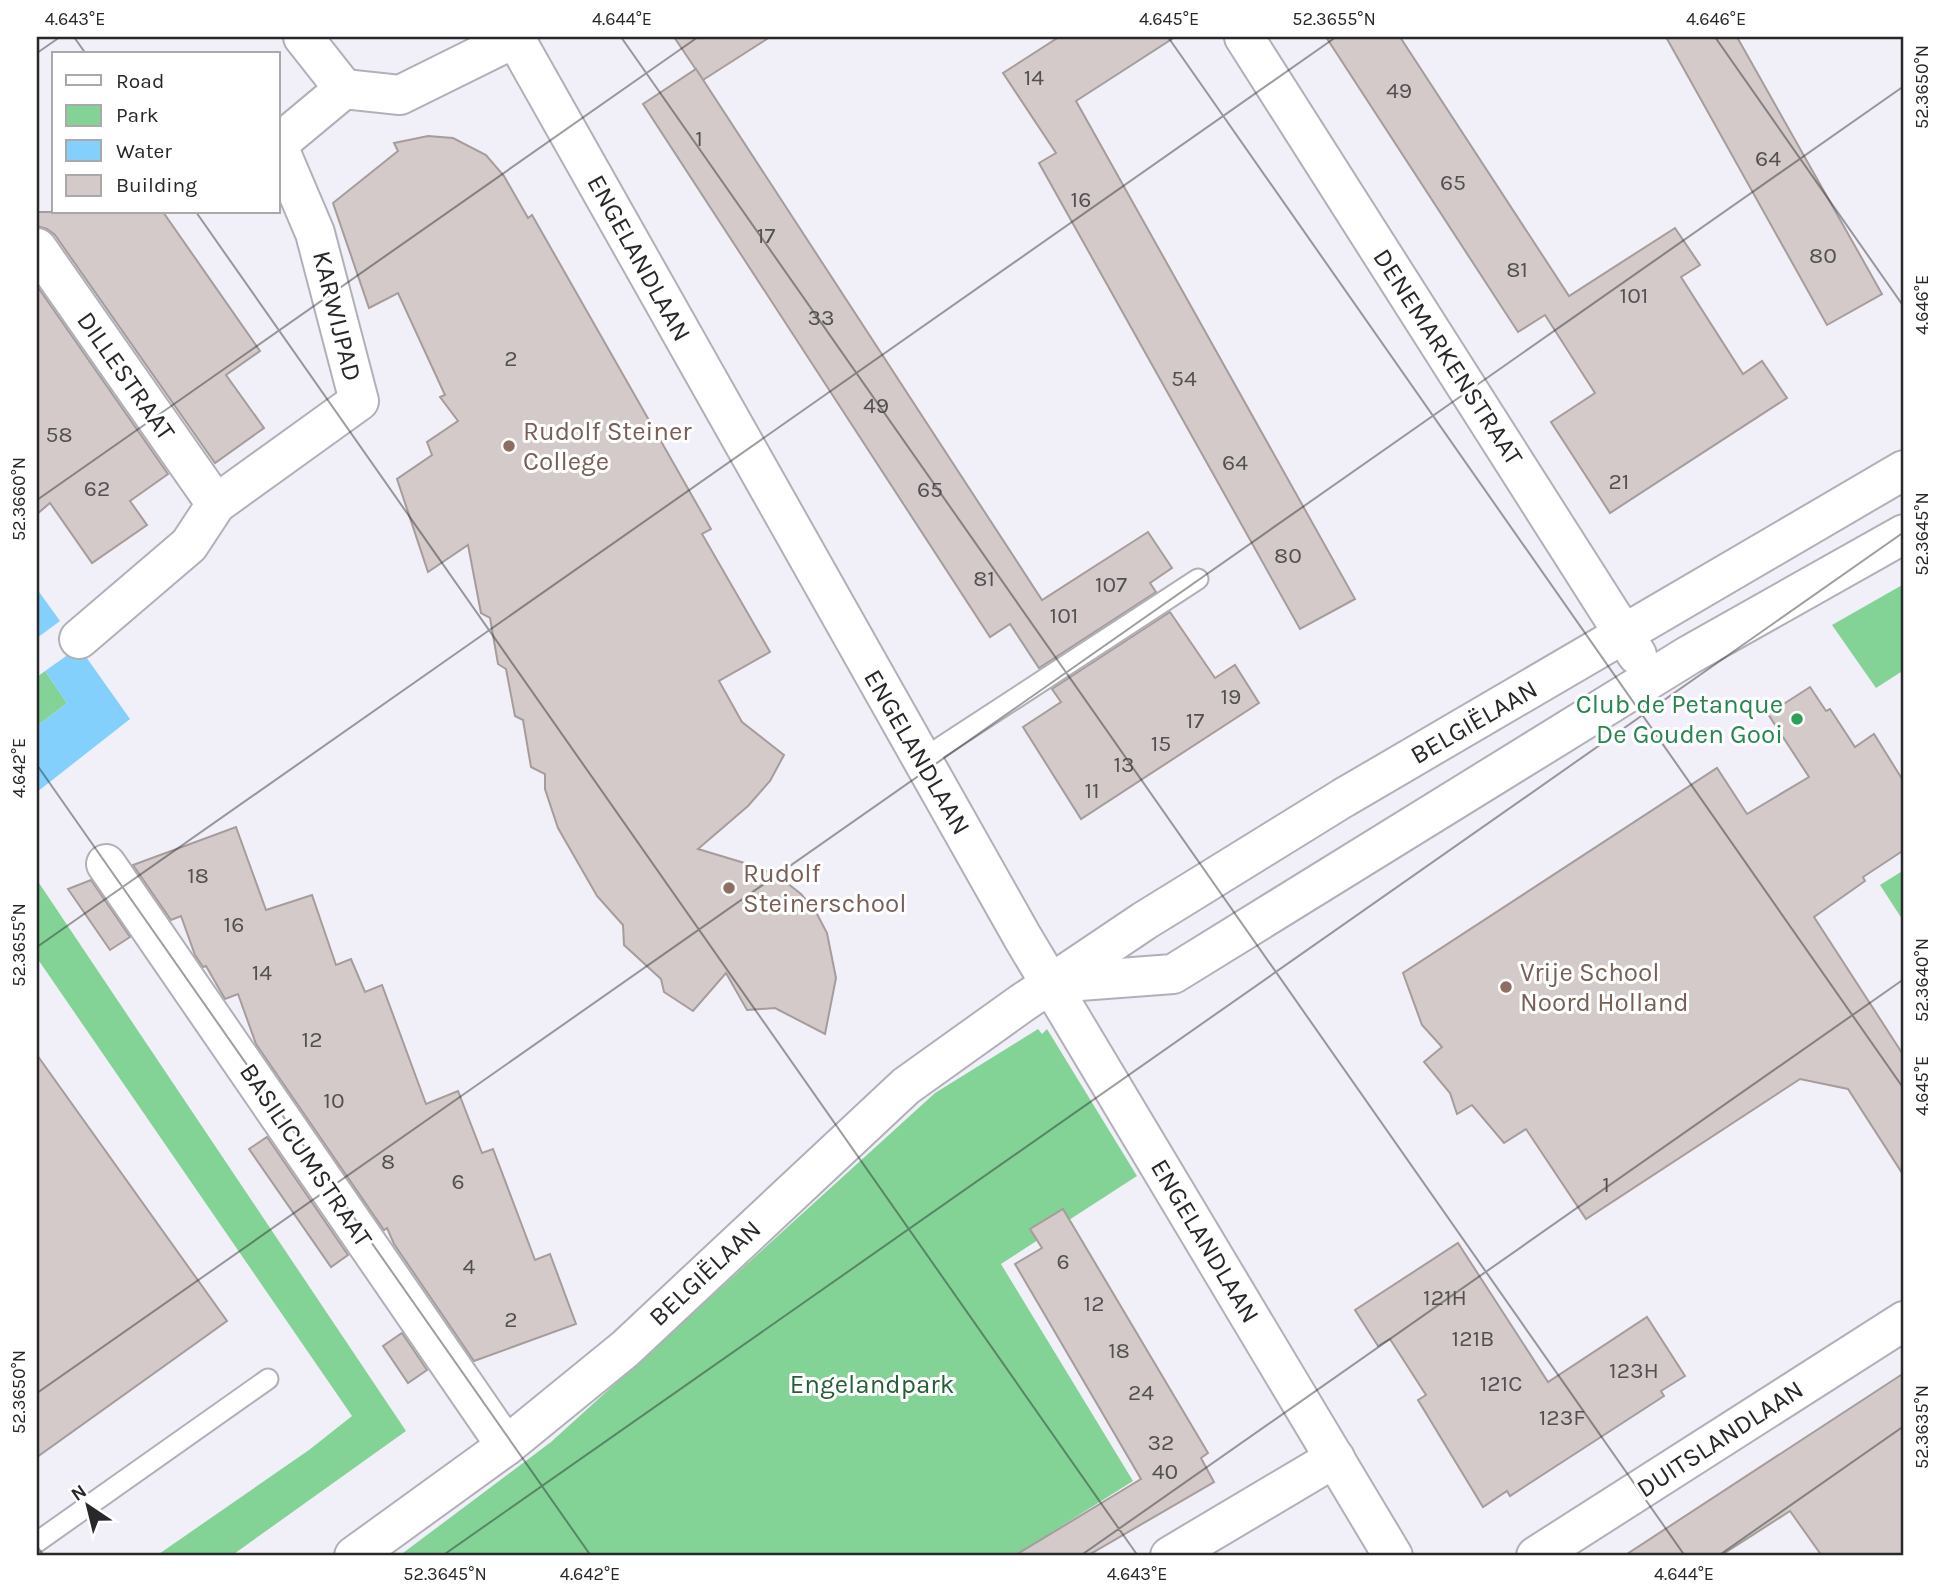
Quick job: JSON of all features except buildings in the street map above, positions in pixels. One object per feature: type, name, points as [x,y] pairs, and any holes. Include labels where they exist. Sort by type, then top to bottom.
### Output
[{"type":"street","points":[[303,37],[344,89],[400,95],[516,38]]},
{"type":"street","name":"DENEMARKENSTRAAT","points":[[1244,37],[1651,678]]},
{"type":"street","name":"ENGELANDLAAN","points":[[516,38],[921,760],[1051,984],[1394,1556]]},
{"type":"street","name":"KARWIJPAD","points":[[280,143],[344,89]]},
{"type":"street","name":"KARWIJPAD","points":[[216,504],[359,401],[315,233],[280,150]]},
{"type":"street","name":"DILLESTRAAT","points":[[37,248],[216,504]]},
{"type":"street","name":"BELGIËLAAN","points":[[354,1556],[506,1446],[625,1349],[906,1086],[1051,984],[1144,921],[1343,798],[1904,470]]},
{"type":"street","points":[[79,639],[189,545],[216,504]]},
{"type":"street","name":"BELGIËLAAN","points":[[1051,984],[1173,974],[1651,678],[1904,534]]},
{"type":"street","name":"BASILICUMSTRAAT","points":[[106,864],[506,1446]]},
{"type":"street","name":"DUITSLANDLAAN","points":[[1536,1556],[1904,1321]]},
{"type":"street","points":[[1170,1556],[1335,1458]]},
{"type":"lane","points":[[921,760],[1198,579]]},
{"type":"lane","points":[[37,1542],[268,1380]]},
{"type":"green space","points":[[1904,584],[1904,670],[1876,688],[1832,625]]},
{"type":"green space","points":[[45,671],[67,703],[37,726],[37,677]]},
{"type":"green space","points":[[1904,870],[1904,922],[1880,885]]},
{"type":"green space","points":[[37,880],[406,1431],[231,1556],[156,1556],[309,1450],[352,1416],[37,958]]},
{"type":"green space","name":"Engelandpark","points":[[1038,1029],[1042,1034],[1047,1029],[1137,1176],[1001,1264],[1133,1481],[1014,1556],[399,1556],[551,1442],[935,1093]]},
{"type":"water","points":[[37,589],[60,621],[37,638]]},
{"type":"water","points":[[79,647],[130,719],[37,792],[37,726],[67,703],[45,671]]},
{"type":"place","name":"Rudolf Steiner College","points":[[509,446]]},
{"type":"place","name":"Club de Petanque De Gouden Gooi","points":[[1797,719]]},
{"type":"place","name":"Rudolf Steinerschool","points":[[729,888]]},
{"type":"place","name":"Vrije School Noord Holland","points":[[1506,987]]}]
